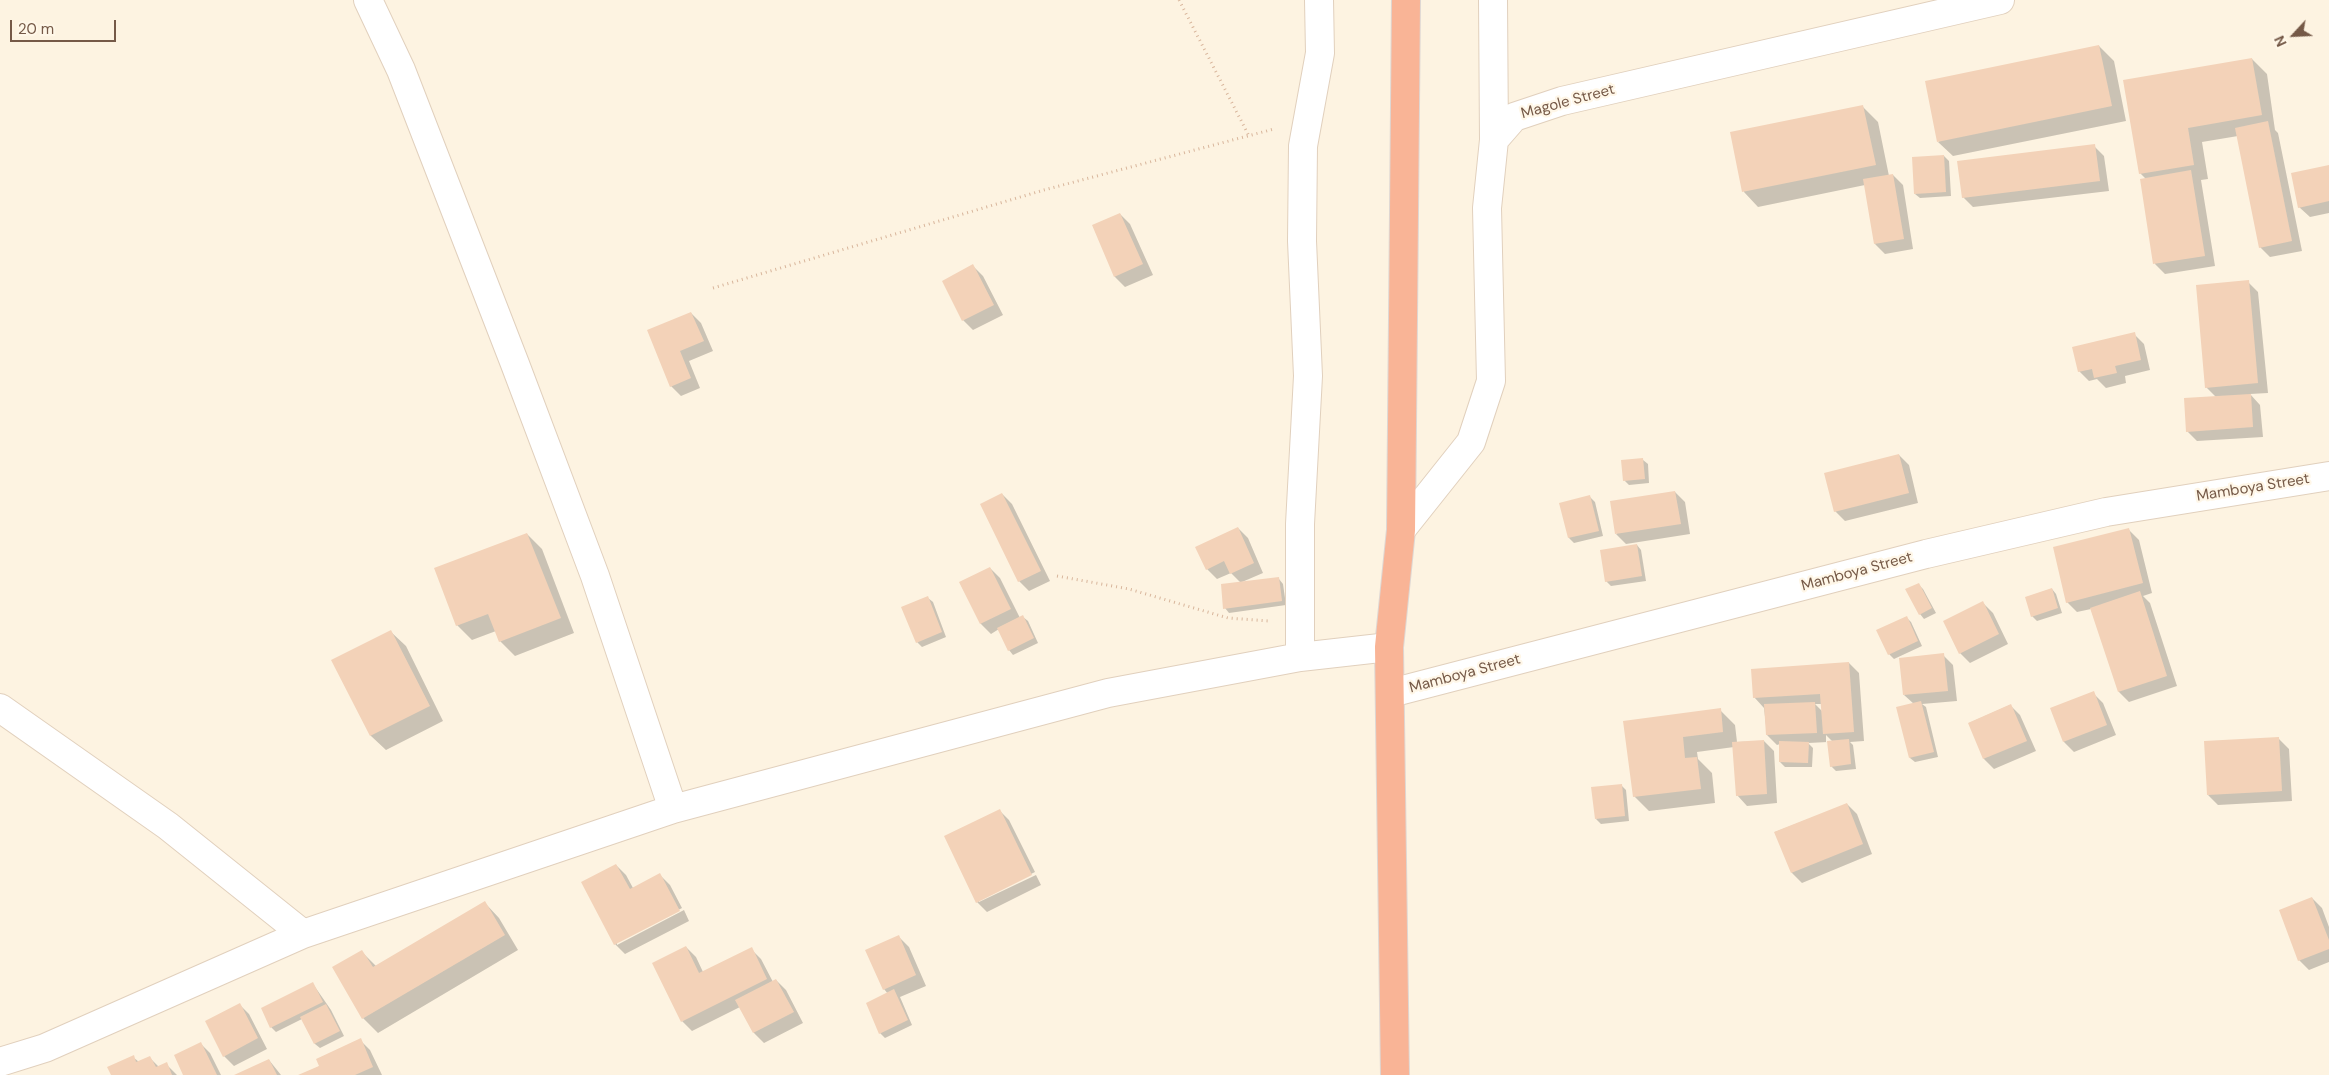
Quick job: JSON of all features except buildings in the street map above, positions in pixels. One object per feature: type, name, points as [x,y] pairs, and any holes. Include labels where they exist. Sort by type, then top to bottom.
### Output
[{"type":"highway","points":[[1394,1075],[1389,647],[1401,530],[1406,0]]},
{"type":"street","points":[[368,0],[401,70],[519,374],[595,576],[673,809]]},
{"type":"street","points":[[1300,657],[1300,524],[1308,376],[1302,241],[1303,146],[1320,53],[1319,0]]},
{"type":"street","points":[[1401,530],[1471,442],[1491,381],[1487,208],[1494,140],[1493,0]]},
{"type":"street","name":"Magole Street","points":[[1494,140],[1514,117],[1562,100],[2000,0]]},
{"type":"street","name":"Mamboya Street","points":[[1391,694],[1935,551],[2106,512],[2329,476]]},
{"type":"street","points":[[0,1062],[54,1044],[303,934],[673,809],[1108,693],[1300,657],[1389,647]]},
{"type":"street","points":[[0,708],[168,826],[303,934]]},
{"type":"path","points":[[1179,0],[1249,136]]},
{"type":"path","points":[[713,288],[1044,190],[1308,120]]},
{"type":"path","points":[[1057,576],[1129,589],[1228,618],[1300,623]]}]
